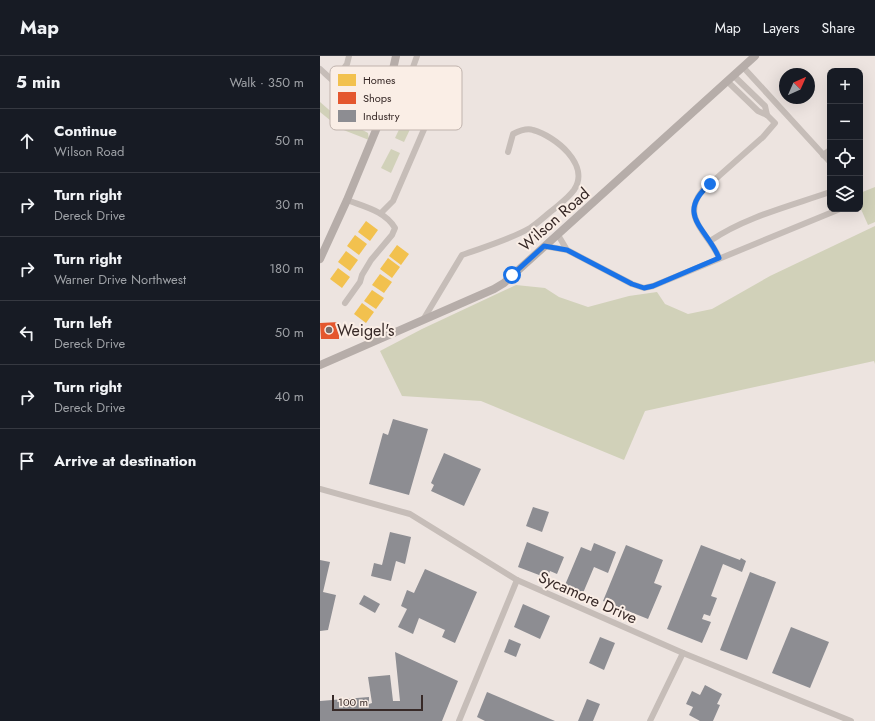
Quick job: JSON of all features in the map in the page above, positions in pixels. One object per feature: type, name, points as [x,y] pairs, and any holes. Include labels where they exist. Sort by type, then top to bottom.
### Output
[{"type":"street","points":[[344,66],[350,56]]},
{"type":"street","points":[[394,66],[396,56]]},
{"type":"street","points":[[413,66],[417,56]]},
{"type":"street","name":"Wilson Road","points":[[320,365],[494,289],[558,235],[755,56]]},
{"type":"street","points":[[743,67],[827,158]]},
{"type":"street","points":[[320,69],[330,78]]},
{"type":"street","points":[[719,258],[715,247],[694,218],[696,198],[763,137],[775,123],[767,115],[758,111],[730,79]]},
{"type":"street","points":[[320,259],[376,130]]},
{"type":"street","points":[[381,213],[393,201],[424,130]]},
{"type":"street","points":[[423,321],[462,255],[497,243],[530,228],[562,202],[574,189],[578,171],[568,152],[559,143],[533,130],[523,130],[513,134],[508,152]]},
{"type":"street","points":[[710,241],[723,232],[770,212],[827,193]]},
{"type":"street","points":[[344,303],[360,282],[362,275],[371,260],[395,228],[390,219],[381,213],[347,200]]},
{"type":"street","points":[[544,246],[567,250],[632,284],[644,288],[653,286],[833,212]]},
{"type":"street","points":[[558,235],[567,250]]},
{"type":"street","name":"Sycamore Drive","points":[[320,489],[410,514],[517,580],[683,653],[851,721]]},
{"type":"street","points":[[459,721],[517,580]]},
{"type":"street","points":[[650,721],[683,653]]},
{"type":"green space","points":[[320,102],[330,111],[330,120],[320,112]]},
{"type":"green space","points":[[344,130],[362,130],[368,133],[369,140]]},
{"type":"green space","points":[[399,130],[410,130],[404,142],[395,138]]},
{"type":"green space","points":[[391,149],[400,153],[391,173],[381,168]]},
{"type":"green space","points":[[875,187],[875,222],[868,225],[862,212],[863,192]]},
{"type":"green space","points":[[875,226],[875,364],[874,361],[645,411],[624,460],[481,401],[402,396],[380,351],[422,329],[516,285],[545,288],[559,297],[588,307],[629,296],[657,292],[665,304],[688,314],[712,309],[770,276]]},
{"type":"building: Homes","points":[[366,221],[378,230],[370,241],[358,232]]},
{"type":"building: Homes","points":[[355,235],[367,244],[359,255],[347,246]]},
{"type":"building: Homes","points":[[397,245],[409,254],[401,265],[389,256]]},
{"type":"building: Homes","points":[[346,251],[358,260],[350,271],[338,262]]},
{"type":"building: Homes","points":[[388,258],[400,267],[392,278],[380,269]]},
{"type":"building: Homes","points":[[338,268],[350,277],[342,288],[330,279]]},
{"type":"building: Homes","points":[[380,274],[392,282],[384,293],[372,285]]},
{"type":"building: Homes","points":[[372,290],[384,298],[376,309],[364,301]]},
{"type":"building: Homes","points":[[362,303],[374,312],[366,323],[354,314]]},
{"type":"building: Shops","points":[[339,322],[339,339],[321,339],[320,323]]},
{"type":"building: Industry","points":[[393,419],[428,429],[409,495],[369,484],[383,433],[388,435]]},
{"type":"building: Industry","points":[[444,453],[481,469],[464,506],[431,491],[434,485],[431,483]]},
{"type":"building: Industry","points":[[533,507],[549,512],[542,532],[526,526]]},
{"type":"building: Industry","points":[[390,532],[411,537],[405,564],[396,561],[391,581],[371,576],[374,563],[382,565]]},
{"type":"building: Industry","points":[[527,542],[564,557],[557,574],[550,571],[547,578],[518,567]]},
{"type":"building: Industry","points":[[594,543],[616,552],[608,573],[594,567],[583,593],[565,585],[581,547],[591,551]]},
{"type":"building: Industry","points":[[626,545],[663,560],[654,583],[662,586],[648,619],[603,601]]},
{"type":"building: Industry","points":[[701,545],[746,561],[742,572],[723,564],[711,596],[717,598],[710,616],[704,614],[702,619],[711,622],[702,643],[667,629]]},
{"type":"building: Industry","points":[[320,560],[330,562],[323,592],[336,595],[328,630],[320,631]]},
{"type":"building: Industry","points":[[425,569],[477,592],[455,643],[442,637],[445,630],[419,618],[413,634],[398,627],[407,609],[401,606],[407,590],[414,593]]},
{"type":"building: Industry","points":[[750,572],[776,582],[747,660],[720,650]]},
{"type":"building: Industry","points":[[364,595],[380,604],[375,613],[359,604]]},
{"type":"building: Industry","points":[[523,604],[550,616],[540,639],[514,627]]},
{"type":"building: Industry","points":[[791,627],[829,642],[810,688],[772,673]]},
{"type":"building: Industry","points":[[600,637],[615,643],[604,670],[589,663]]},
{"type":"building: Industry","points":[[509,639],[521,644],[516,657],[504,652]]},
{"type":"building: Industry","points":[[395,652],[458,681],[442,721],[320,721],[320,701],[369,697],[369,704],[372,703],[368,677],[390,675],[393,701],[400,701]]},
{"type":"building: Industry","points":[[705,685],[722,694],[717,704],[720,705],[713,721],[700,721],[689,715],[693,707],[686,704],[692,691],[700,695]]},
{"type":"building: Industry","points":[[487,692],[555,721],[485,721],[477,717]]},
{"type":"building: Industry","points":[[587,699],[600,704],[593,721],[578,721]]},
{"type":"place","name":"Weigel's","points":[[329,330]]},
{"type":"route","points":[[512,275],[544,246],[567,250],[632,284],[644,288],[653,286],[719,258],[715,247],[696,223],[694,218],[696,198],[710,184]]}]
